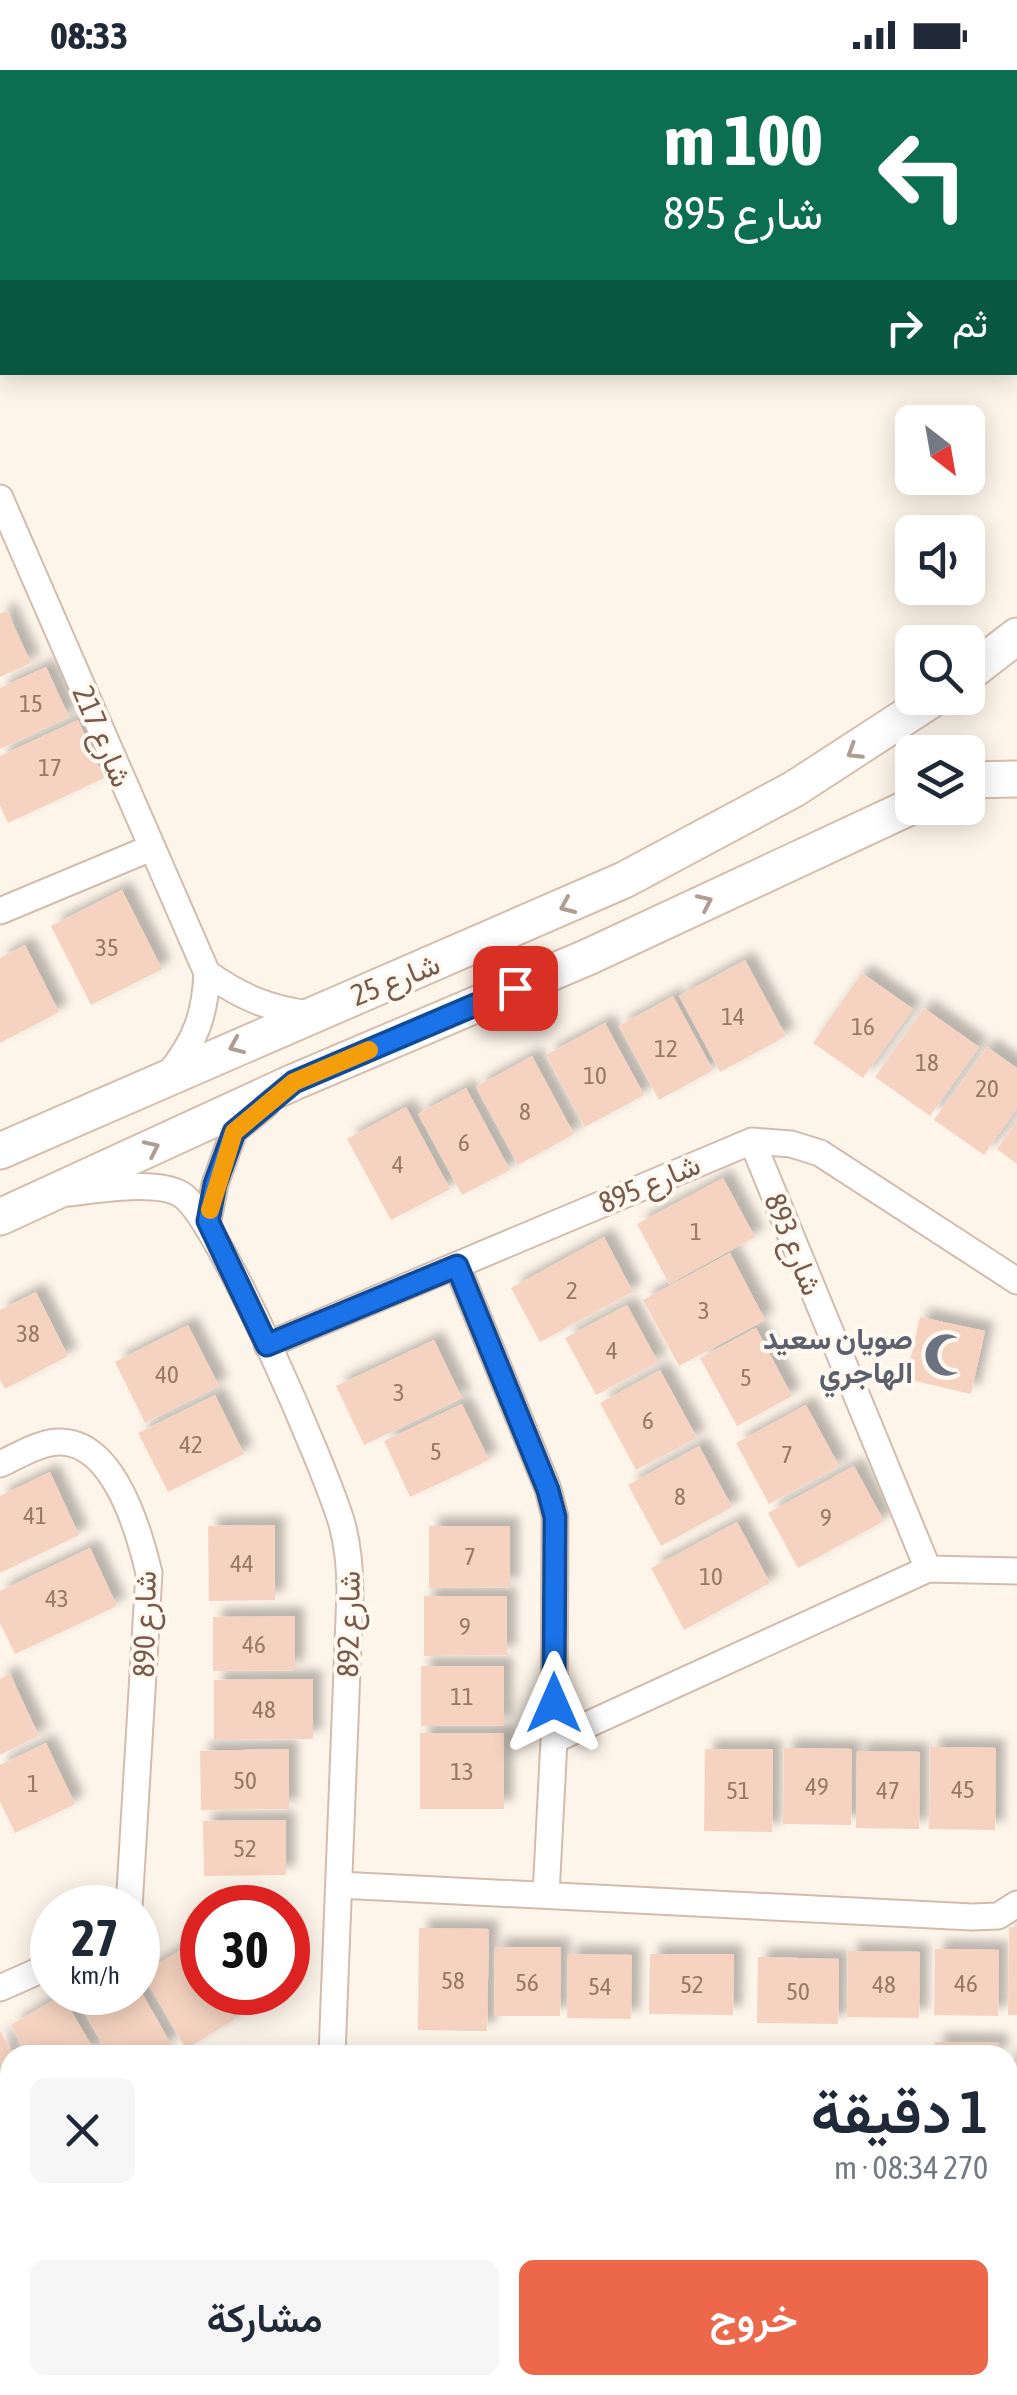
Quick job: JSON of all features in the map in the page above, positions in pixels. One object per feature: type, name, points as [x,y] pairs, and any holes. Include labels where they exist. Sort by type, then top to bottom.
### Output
[{"type":"street","name":"شارع 217","points":[[0,498],[207,974]]},
{"type":"street","points":[[985,661],[1017,636]]},
{"type":"street","name":"شارع 25","points":[[0,1151],[168,1075],[553,912],[708,839],[909,715]]},
{"type":"street","points":[[985,780],[1017,779]]},
{"type":"street","name":"شارع 25","points":[[24,1207],[294,1082],[588,957],[895,814]]},
{"type":"street","points":[[0,912],[151,848]]},
{"type":"street","points":[[207,974],[238,995],[272,1009],[310,1014]]},
{"type":"street","points":[[24,1207],[14,1187],[13,1169],[28,1154],[133,1103],[168,1075],[192,1046],[205,1011],[207,974]]},
{"type":"street","points":[[208,1221],[215,1184],[234,1132],[294,1082]]},
{"type":"street","name":"شارع 895","points":[[267,1345],[752,1141],[792,1144],[820,1152],[1017,1280]]},
{"type":"street","name":"شارع 893","points":[[752,1141],[928,1568]]},
{"type":"street","name":"شارع 892","points":[[24,1207],[122,1186],[180,1193],[208,1221],[335,1503],[349,1558],[332,2045]]},
{"type":"street","points":[[457,1266],[548,1490],[555,1517],[554,1740],[546,1895]]},
{"type":"street","name":"شارع 890","points":[[0,1464],[45,1444],[78,1445],[100,1462],[116,1484],[142,1544],[150,1574],[130,1885]]},
{"type":"street","points":[[554,1740],[928,1568],[1017,1570]]},
{"type":"street","points":[[340,1885],[972,1918],[998,1916],[1017,1904]]},
{"type":"street","points":[[1,1986],[30,1974]]},
{"type":"building","points":[[7,611],[31,663],[0,677],[0,614]]},
{"type":"building","points":[[46,667],[69,717],[0,749],[0,688]]},
{"type":"building","points":[[78,720],[104,778],[8,823],[0,806],[0,756]]},
{"type":"building","points":[[122,890],[162,969],[91,1005],[51,926]]},
{"type":"building","points":[[25,945],[59,1012],[0,1043],[0,958]]},
{"type":"building","points":[[745,960],[786,1036],[720,1072],[679,996]]},
{"type":"building","points":[[862,973],[913,1009],[863,1078],[813,1043]]},
{"type":"building","points":[[673,996],[713,1070],[659,1100],[619,1026]]},
{"type":"building","points":[[924,1008],[979,1047],[930,1116],[875,1077]]},
{"type":"building","points":[[605,1023],[644,1095],[585,1127],[546,1055]]},
{"type":"building","points":[[987,1047],[1017,1068],[1017,1108],[984,1155],[934,1120]]},
{"type":"building","points":[[532,1056],[574,1134],[518,1165],[476,1087]]},
{"type":"building","points":[[466,1088],[510,1170],[462,1195],[418,1114]]},
{"type":"building","points":[[406,1107],[450,1189],[391,1220],[347,1139]]},
{"type":"building","points":[[1017,1121],[1017,1164],[997,1149]]},
{"type":"building","points":[[723,1178],[755,1237],[669,1284],[637,1224]]},
{"type":"building","points":[[604,1237],[633,1292],[540,1342],[511,1288]]},
{"type":"building","points":[[730,1253],[765,1320],[679,1366],[643,1300]]},
{"type":"building","points":[[36,1292],[68,1356],[5,1389],[0,1380],[0,1310]]},
{"type":"building","points":[[627,1305],[658,1362],[596,1395],[565,1338]]},
{"type":"building","name":"صويان سعيد الهاجري","points":[[920,1317],[985,1331],[971,1394],[906,1379]]},
{"type":"building","points":[[188,1325],[219,1386],[145,1423],[115,1362]]},
{"type":"building","points":[[756,1328],[792,1396],[737,1426],[700,1358]]},
{"type":"building","points":[[434,1340],[462,1398],[364,1445],[336,1386]]},
{"type":"building","points":[[660,1370],[697,1438],[636,1470],[600,1403]]},
{"type":"building","points":[[215,1395],[244,1454],[168,1492],[138,1433]]},
{"type":"building","points":[[462,1404],[489,1460],[410,1497],[384,1441]]},
{"type":"building","points":[[806,1405],[839,1466],[769,1504],[736,1443]]},
{"type":"building","points":[[699,1446],[732,1507],[661,1546],[628,1485]]},
{"type":"building","points":[[854,1466],[884,1521],[798,1568],[768,1513]]},
{"type":"building","points":[[50,1472],[79,1535],[0,1573],[0,1496]]},
{"type":"building","points":[[737,1522],[770,1583],[684,1630],[651,1568]]},
{"type":"building","points":[[275,1525],[275,1600],[209,1601],[208,1526]]},
{"type":"building","points":[[429,1526],[510,1526],[510,1587],[429,1588]]},
{"type":"building","points":[[90,1548],[117,1606],[15,1654],[0,1623],[0,1591]]},
{"type":"building","points":[[424,1596],[507,1596],[507,1655],[424,1656]]},
{"type":"building","points":[[295,1616],[295,1670],[213,1671],[213,1617]]},
{"type":"building","points":[[421,1666],[504,1666],[504,1726],[421,1726]]},
{"type":"building","points":[[10,1674],[39,1736],[0,1755],[0,1679]]},
{"type":"building","points":[[313,1679],[313,1739],[214,1740],[214,1680]]},
{"type":"building","points":[[420,1733],[504,1733],[504,1809],[420,1809]]},
{"type":"building","points":[[46,1743],[75,1804],[15,1833],[0,1802],[0,1765]]},
{"type":"building","points":[[930,1747],[996,1748],[995,1830],[929,1829]]},
{"type":"building","points":[[784,1748],[852,1749],[851,1825],[783,1824]]},
{"type":"building","points":[[289,1749],[289,1809],[201,1810],[200,1751]]},
{"type":"building","points":[[705,1749],[773,1749],[772,1832],[704,1831]]},
{"type":"building","points":[[857,1751],[920,1752],[919,1829],[856,1828]]},
{"type":"building","points":[[286,1820],[286,1875],[204,1876],[203,1821]]},
{"type":"building","points":[[1009,1927],[1017,1927],[1017,2015],[1008,2015]]},
{"type":"building","points":[[419,1928],[489,1929],[487,2031],[418,2030]]},
{"type":"building","points":[[495,1947],[561,1947],[560,2016],[494,2016]]},
{"type":"building","points":[[935,1949],[999,1950],[998,2016],[934,2015]]},
{"type":"building","points":[[180,1951],[180,2015],[233,2015],[235,2019],[193,2045],[184,2045],[160,2004],[160,1962]]},
{"type":"building","points":[[848,1951],[920,1952],[919,2018],[847,2017]]},
{"type":"building","points":[[568,1954],[632,1955],[631,2019],[567,2018]]},
{"type":"building","points":[[650,1954],[734,1954],[733,2015],[649,2014]]},
{"type":"building","points":[[758,1957],[839,1959],[838,2024],[757,2023]]},
{"type":"building","points":[[30,2014],[74,2015],[91,2045],[22,2045],[11,2025]]},
{"type":"building","points":[[86,2015],[154,2015],[171,2044],[169,2045],[103,2045]]},
{"type":"building","points":[[935,2042],[999,2043],[999,2045]]},
{"type":"slow traffic","points":[[210,1210],[234,1132],[294,1082],[369,1050]]},
{"type":"place","name":"صويان سعيد الهاجري","points":[[946,1355]]},
{"type":"route","points":[[515,988],[294,1082],[234,1132],[215,1184],[208,1221],[267,1345],[457,1266],[548,1490],[555,1517],[554,1703]]}]
